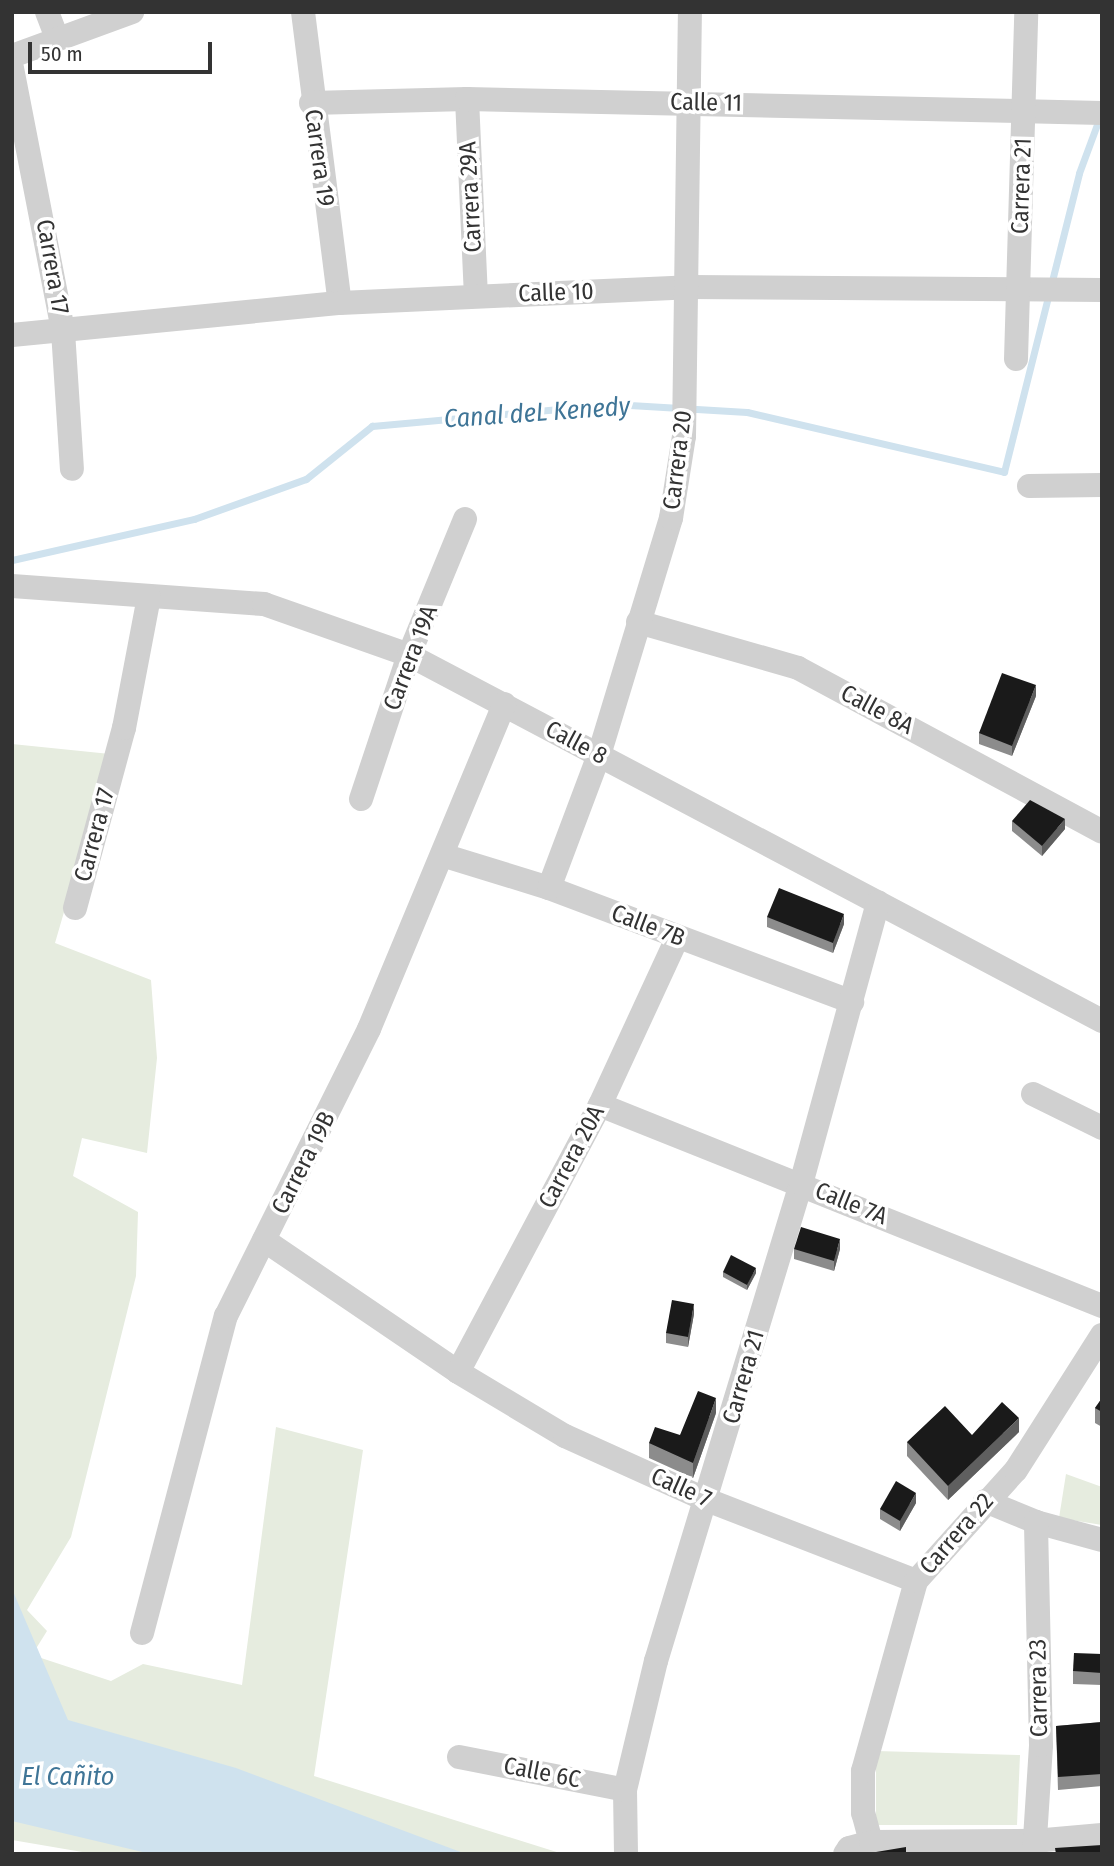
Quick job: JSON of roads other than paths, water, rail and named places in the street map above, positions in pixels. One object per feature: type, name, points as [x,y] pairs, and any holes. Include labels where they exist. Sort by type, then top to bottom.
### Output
[{"type":"street","points":[[47,12],[57,38]]},
{"type":"street","points":[[12,56],[132,12]]},
{"type":"street","name":"Carrera 19","points":[[303,12],[311,103],[340,303]]},
{"type":"street","name":"Carrera 20","points":[[549,888],[599,755],[671,518],[684,436],[686,391],[690,12]]},
{"type":"street","name":"Carrera 21","points":[[1016,359],[1026,288],[1026,12]]},
{"type":"street","name":"Carrera 17","points":[[12,68],[63,331],[72,469]]},
{"type":"street","name":"Calle 11","points":[[311,103],[467,99],[1098,113]]},
{"type":"street","name":"Carrera 29A","points":[[467,99],[476,296]]},
{"type":"street","name":"Calle 10","points":[[12,335],[340,303],[689,287],[1102,290]]},
{"type":"street","points":[[1029,486],[1102,485]]},
{"type":"street","name":"Carrera 19A","points":[[361,799],[409,655],[465,519]]},
{"type":"street","name":"Calle 8","points":[[12,586],[264,604],[409,655],[1102,1020]]},
{"type":"street","name":"Carrera 17","points":[[75,908],[124,728],[149,597]]},
{"type":"street","name":"Calle 8A","points":[[638,622],[798,668],[1102,832]]},
{"type":"street","name":"Carrera 19B","points":[[142,1633],[226,1316],[369,1029],[504,705]]},
{"type":"street","name":"Calle 7B","points":[[442,855],[549,888],[852,1003]]},
{"type":"street","name":"Carrera 21","points":[[626,1854],[625,1790],[656,1661],[801,1184],[878,902]]},
{"type":"street","name":"Carrera 20A","points":[[458,1372],[600,1105],[677,938]]},
{"type":"street","points":[[1032,1094],[1102,1128]]},
{"type":"street","name":"Calle 7A","points":[[600,1105],[1102,1306]]},
{"type":"street","name":"Calle 7","points":[[264,1240],[458,1372],[565,1436],[707,1500],[916,1581]]},
{"type":"street","name":"Carrera 22","points":[[871,1842],[863,1813],[863,1771],[916,1581],[985,1501],[1016,1470],[1102,1335]]},
{"type":"street","points":[[985,1501],[1036,1522],[1102,1540]]},
{"type":"street","name":"Carrera 23","points":[[1034,1847],[1041,1745],[1036,1522]]},
{"type":"street","name":"Calle 6C","points":[[459,1757],[625,1790]]},
{"type":"street","points":[[845,1854],[849,1848],[871,1842],[1034,1847],[1102,1835]]},
{"type":"water","name":"El Cañito","points":[[12,1589],[68,1720],[236,1768],[466,1854],[151,1854],[12,1821]]},
{"type":"waterway","name":"Canal deL Kenedy","points":[[12,560],[194,519],[306,479],[372,426],[613,404],[747,412],[1004,472],[1079,173],[1099,119]]}]
